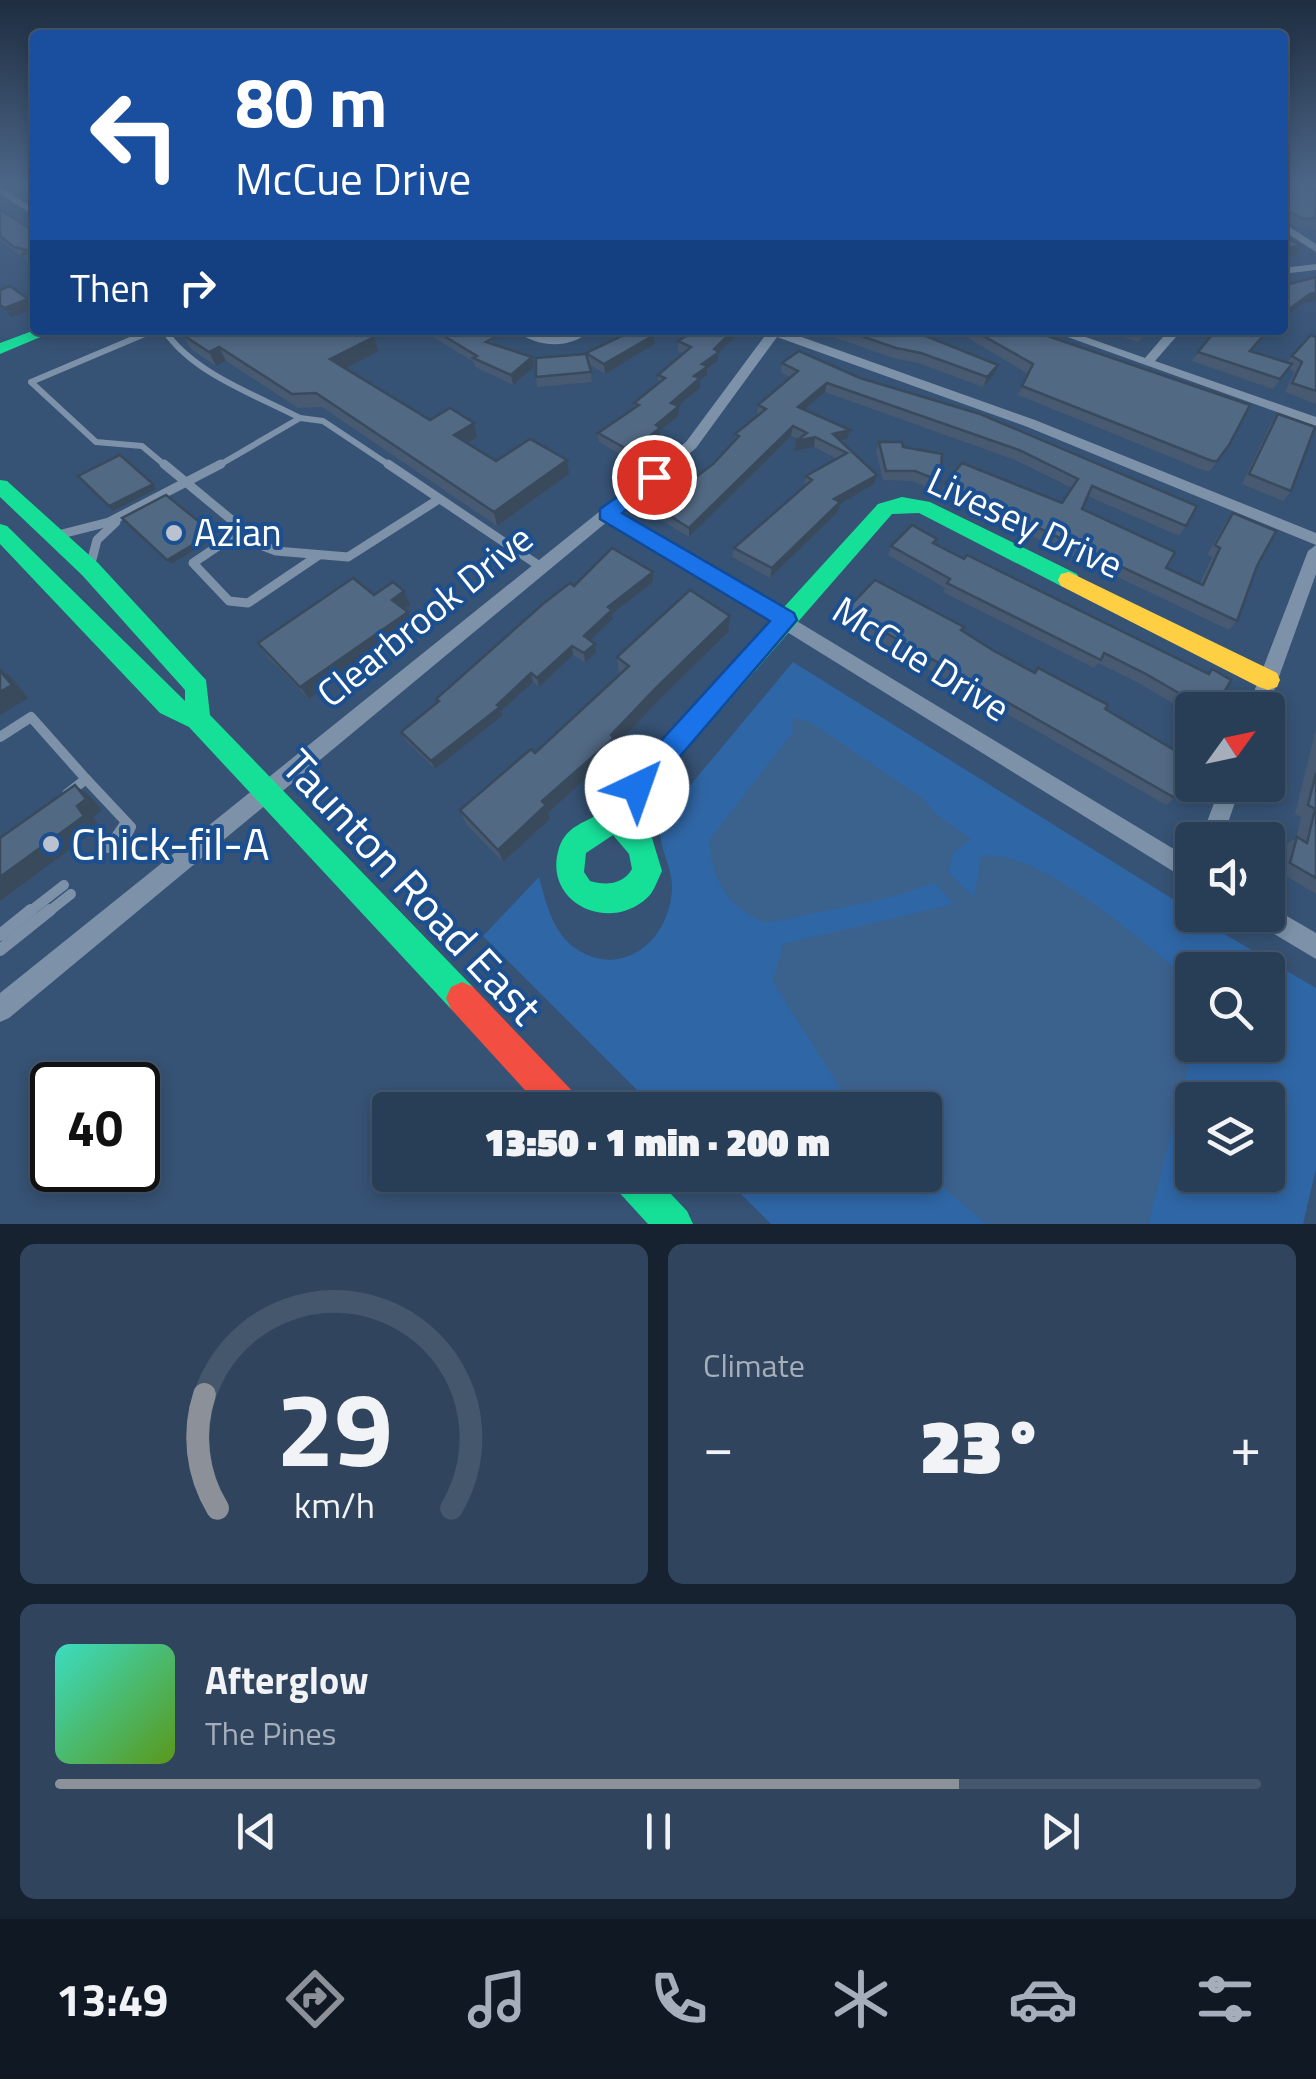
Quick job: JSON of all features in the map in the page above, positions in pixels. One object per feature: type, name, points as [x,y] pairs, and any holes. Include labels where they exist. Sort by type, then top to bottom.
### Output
[{"type":"main road","points":[[3,349],[38,335]]},
{"type":"main road","name":"Taunton Road East","points":[[1,489],[90,569],[197,686],[198,719]]},
{"type":"main road","name":"Livesey Drive","points":[[618,819],[637,787],[884,509],[897,503],[913,502],[1268,680]]},
{"type":"main road","name":"Taunton Road East","points":[[0,531],[169,705],[198,719],[550,1092]]},
{"type":"main road","points":[[644,1192],[674,1224]]},
{"type":"street","points":[[1288,271],[1316,267]]},
{"type":"street","points":[[530,335],[562,343],[577,335]]},
{"type":"street","name":"Clearbrook Drive","points":[[0,1008],[691,446],[771,335]]},
{"type":"street","points":[[785,335],[1030,423],[1316,539]]},
{"type":"street","points":[[1068,335],[1316,422]]},
{"type":"street","points":[[1147,363],[1172,335]]},
{"type":"street","name":"McCue Drive","points":[[608,514],[1175,861]]},
{"type":"street","points":[[1264,692],[1316,551]]},
{"type":"street","points":[[1285,928],[1316,947]]},
{"type":"lane","points":[[142,335],[31,382],[96,442],[136,444],[242,530],[276,551],[348,557],[438,498]]},
{"type":"lane","points":[[167,335],[175,347],[203,368],[300,418],[324,421],[541,567]]},
{"type":"lane","points":[[54,534],[74,537],[122,517],[300,418]]},
{"type":"lane","points":[[90,569],[97,540],[122,517]]},
{"type":"lane","points":[[242,530],[193,563],[229,602],[248,603],[319,555]]},
{"type":"lane","points":[[0,737],[31,717],[126,822],[111,853]]},
{"type":"lane","points":[[58,800],[86,780]]},
{"type":"lane","points":[[0,935],[67,890],[0,950]]},
{"type":"shaded area","points":[[793,662],[1175,900],[1175,932],[1221,932],[1255,952],[1175,952],[1175,1062],[1285,1062],[1285,970],[1316,988],[1316,1169],[1303,1224],[771,1224],[739,1192],[942,1192],[942,1092],[639,1092],[483,936],[539,877],[556,925],[580,952],[609,960],[638,951],[659,930],[671,901],[671,876],[661,827],[663,818]]},
{"type":"shaded area","points":[[792,718],[810,722],[924,799],[936,814],[971,839],[954,852],[948,872],[974,897],[981,856],[1005,857],[1062,882],[1175,968],[1175,1062],[1190,1062],[1184,1082],[1175,1082],[1175,1119],[1148,1224],[986,1224],[942,1186],[942,1092],[843,1092],[773,982],[783,944],[954,904],[934,883],[892,897],[768,923],[733,902],[718,880],[709,840],[793,732]]},
{"type":"building","points":[[7,241],[30,241],[30,253],[23,254],[27,250]]},
{"type":"building","points":[[1316,277],[1316,293],[1288,310],[1288,284]]},
{"type":"building","points":[[10,286],[28,299],[5,308],[0,305],[0,290]]},
{"type":"building","points":[[183,335],[371,335],[374,337],[330,359],[430,420],[450,408],[474,423],[454,435],[496,461],[530,439],[567,460],[494,512],[316,393],[292,394],[219,347],[209,352]]},
{"type":"building","points":[[442,335],[491,335],[495,337],[486,342],[532,357],[511,375],[473,358],[477,356]]},
{"type":"building","points":[[624,335],[654,335],[604,364],[586,353]]},
{"type":"building","points":[[688,335],[729,335],[714,349],[719,352],[702,364],[708,366],[694,376],[700,378],[671,403],[679,406],[637,446],[631,443],[625,448],[598,433],[639,405],[634,403],[665,378],[658,375],[691,347],[678,341]]},
{"type":"building","points":[[858,335],[923,335],[998,365],[987,377]]},
{"type":"building","points":[[982,335],[1045,335],[1250,405],[1229,445],[1217,461],[1212,461],[1022,386],[1033,364]]},
{"type":"building","points":[[1212,335],[1264,335],[1250,351],[1292,364],[1280,379],[1198,352]]},
{"type":"building","points":[[1311,335],[1316,337],[1316,391],[1292,383],[1302,362],[1292,356]]},
{"type":"building","points":[[799,351],[860,378],[980,414],[1197,506],[1186,526],[1092,486],[1082,509],[1175,552],[1166,568],[1203,585],[1220,548],[1215,545],[1233,513],[1276,531],[1257,566],[1237,621],[945,484],[962,463],[1062,503],[1078,479],[1019,450],[827,383],[798,407],[850,430],[833,434],[877,475],[834,499],[840,502],[772,568],[734,548],[812,480],[806,476],[847,453],[815,437],[796,441],[807,433],[793,426],[689,528],[656,507],[713,464],[739,436],[735,434],[766,409],[758,405],[798,371],[782,363]]},
{"type":"building","points":[[586,354],[591,372],[536,377],[536,358]]},
{"type":"building","points":[[1278,414],[1315,427],[1291,491],[1249,474]]},
{"type":"building","points":[[879,442],[902,442],[903,447],[942,454],[940,481],[915,471],[886,471]]},
{"type":"building","points":[[120,455],[153,484],[109,506],[78,476]]},
{"type":"building","points":[[166,495],[213,533],[167,560],[122,518]]},
{"type":"building","points":[[912,525],[937,539],[933,543],[964,559],[967,555],[1209,674],[1212,669],[1231,680],[1224,692],[1177,692],[1104,653],[1101,660],[947,583],[950,579],[891,546]]},
{"type":"building","points":[[612,548],[653,572],[608,607],[612,610],[584,636],[595,644],[584,653],[572,646],[537,678],[531,673],[497,705],[500,707],[431,761],[401,732],[544,603],[570,583],[574,586]]},
{"type":"building","points":[[353,578],[374,595],[393,582],[404,591],[392,600],[408,612],[300,687],[258,643]]},
{"type":"building","points":[[875,580],[964,627],[961,630],[1035,673],[1038,668],[1108,705],[1105,709],[1175,751],[1175,798],[846,610]]},
{"type":"building","points":[[690,590],[730,616],[611,735],[614,738],[542,801],[546,805],[498,850],[460,810],[531,749],[535,753],[629,666],[617,657]]},
{"type":"building","points":[[0,671],[12,685],[0,692]]},
{"type":"building","points":[[1316,773],[1316,878],[1290,863],[1297,837],[1307,843],[1315,809],[1308,805]]},
{"type":"building","points":[[75,785],[86,799],[77,806],[84,816],[0,877],[0,838]]},
{"type":"traffic: fast","points":[[0,349],[36,335]]},
{"type":"traffic: fast","points":[[0,486],[90,569],[197,687],[198,719]]},
{"type":"traffic: fast","points":[[617,819],[642,848],[647,871],[638,887],[620,897],[599,899],[581,892],[570,876],[576,844],[622,813],[637,787],[885,509],[902,504],[923,507],[1069,580]]},
{"type":"traffic: fast","points":[[0,531],[169,705],[198,719],[462,998]]},
{"type":"traffic: fast","points":[[644,1192],[674,1224]]},
{"type":"traffic: slow","points":[[1069,580],[1268,680]]},
{"type":"traffic: jam","points":[[462,998],[550,1092]]},
{"type":"place","name":"Azian","points":[[174,533]]},
{"type":"place","name":"Chick-fil-A","points":[[51,844]]},
{"type":"route","points":[[637,787],[786,620],[608,514],[654,477]]}]
